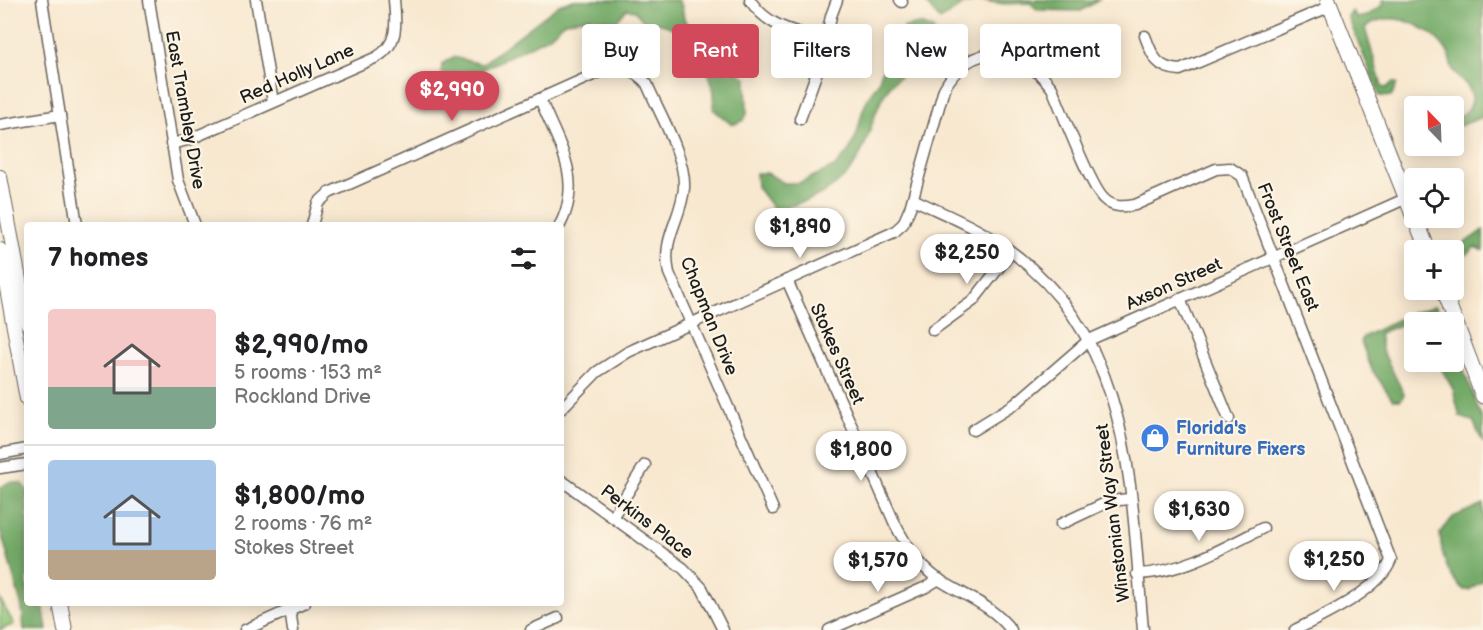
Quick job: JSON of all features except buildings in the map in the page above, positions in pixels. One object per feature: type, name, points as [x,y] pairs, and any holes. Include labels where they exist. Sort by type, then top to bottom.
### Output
[{"type":"main road","points":[[1330,3],[1404,190]]},
{"type":"main road","points":[[1448,300],[1477,363],[1483,396]]},
{"type":"street","points":[[42,0],[77,222]]},
{"type":"street","name":"East Trambley Drive","points":[[149,0],[178,180],[194,222]]},
{"type":"street","points":[[256,0],[273,102]]},
{"type":"street","name":"Red Holly Lane","points":[[171,144],[188,140],[384,52],[395,34],[394,0]]},
{"type":"street","points":[[750,0],[758,12],[775,24]]},
{"type":"street","points":[[830,24],[837,0]]},
{"type":"street","points":[[1144,36],[1155,60],[1163,67],[1179,70],[1330,3]]},
{"type":"street","name":"Frost Street East","points":[[913,199],[944,89],[957,71],[972,60],[990,56],[1011,56],[1030,64],[1041,74],[1052,88],[1099,192],[1113,205],[1124,207],[1135,205],[1215,169],[1230,168],[1242,176],[1389,549],[1391,560],[1387,571],[1350,599],[1295,630]]},
{"type":"street","name":"Chapman Drive","points":[[540,99],[607,69],[630,70],[646,84],[683,173],[682,199],[668,238],[666,254],[669,273],[773,509]]},
{"type":"street","points":[[800,119],[813,78]]},
{"type":"street","points":[[313,222],[318,203],[329,193],[540,99],[571,178],[568,209],[562,222]]},
{"type":"street","points":[[0,125],[60,115]]},
{"type":"street","points":[[0,177],[24,306]]},
{"type":"street","points":[[564,406],[612,361],[690,322],[894,232],[906,218],[913,199]]},
{"type":"street","name":"Winstonian Way Street","points":[[913,199],[980,231],[1031,268],[1058,298],[1089,340],[1110,388],[1120,422],[1143,630]]},
{"type":"street","name":"Axson Street","points":[[973,430],[1015,404],[1089,340],[1404,199]]},
{"type":"street","points":[[0,250],[24,382]]},
{"type":"street","points":[[933,330],[973,301],[1011,252]]},
{"type":"street","name":"Stokes Street","points":[[787,280],[895,524],[920,563],[939,579],[982,602],[1011,630]]},
{"type":"street","points":[[1180,299],[1229,419]]},
{"type":"street","points":[[0,454],[24,450]]},
{"type":"street","points":[[0,468],[24,464]]},
{"type":"street","points":[[613,516],[645,465]]},
{"type":"street","name":"Perkins Place","points":[[564,482],[683,568],[702,588],[723,630]]},
{"type":"street","points":[[1061,524],[1110,501],[1129,499]]},
{"type":"street","points":[[1137,574],[1163,570],[1192,561],[1263,528]]},
{"type":"street","points":[[830,630],[939,579]]},
{"type":"street","points":[[61,606],[65,630]]},
{"type":"street","points":[[70,606],[73,630]]},
{"type":"street","points":[[244,630],[289,606],[292,630]]},
{"type":"street","points":[[531,630],[558,618]]},
{"type":"green space","points":[[574,0],[678,0],[682,6],[684,19],[688,24],[672,24],[672,28],[643,21],[635,11],[627,9],[617,21],[590,17],[565,22],[550,36],[468,77],[454,78],[441,73],[442,64],[453,57],[482,64],[559,5]]},
{"type":"green space","points":[[923,0],[978,0],[963,5],[940,20]]},
{"type":"green space","points":[[978,0],[1099,0],[1081,11],[1038,10],[1030,3],[1004,4]]},
{"type":"green space","points":[[1382,0],[1483,0],[1483,117],[1464,124],[1464,113],[1470,107],[1471,93],[1454,73],[1448,53],[1432,35],[1422,28],[1398,19],[1375,22],[1365,28],[1382,87],[1386,88],[1393,82],[1397,84],[1391,97],[1380,96],[1348,17],[1352,11],[1357,18],[1367,16],[1382,5]]},
{"type":"green space","points":[[884,64],[884,78],[899,78],[882,98],[861,153],[850,171],[833,187],[808,200],[786,207],[772,207],[757,187],[756,173],[767,173],[784,183],[799,183],[834,167],[848,152],[857,134],[868,97],[878,83]]},
{"type":"green space","points":[[710,78],[746,78],[747,114],[743,121],[732,125],[713,109],[714,95]]},
{"type":"green space","points":[[1483,230],[1483,251],[1475,247],[1464,254],[1464,243]]},
{"type":"green space","points":[[1435,306],[1439,312],[1416,312]]},
{"type":"green space","points":[[1404,316],[1404,324],[1379,334],[1382,350],[1404,394],[1401,400],[1393,400],[1372,370],[1361,342],[1363,337]]},
{"type":"green space","points":[[1464,371],[1483,422],[1483,443],[1473,421],[1460,417],[1453,389],[1443,372]]},
{"type":"green space","points":[[9,482],[21,483],[24,486],[24,606],[43,606],[47,630],[24,630],[22,607],[0,529],[0,488]]},
{"type":"green space","points":[[1483,504],[1483,580],[1469,590],[1464,590],[1453,578],[1446,564],[1440,533],[1453,517]]},
{"type":"green space","points":[[0,599],[14,624],[0,630]]},
{"type":"place","name":"Florida's Furniture Fixers","points":[[1155,438]]}]
